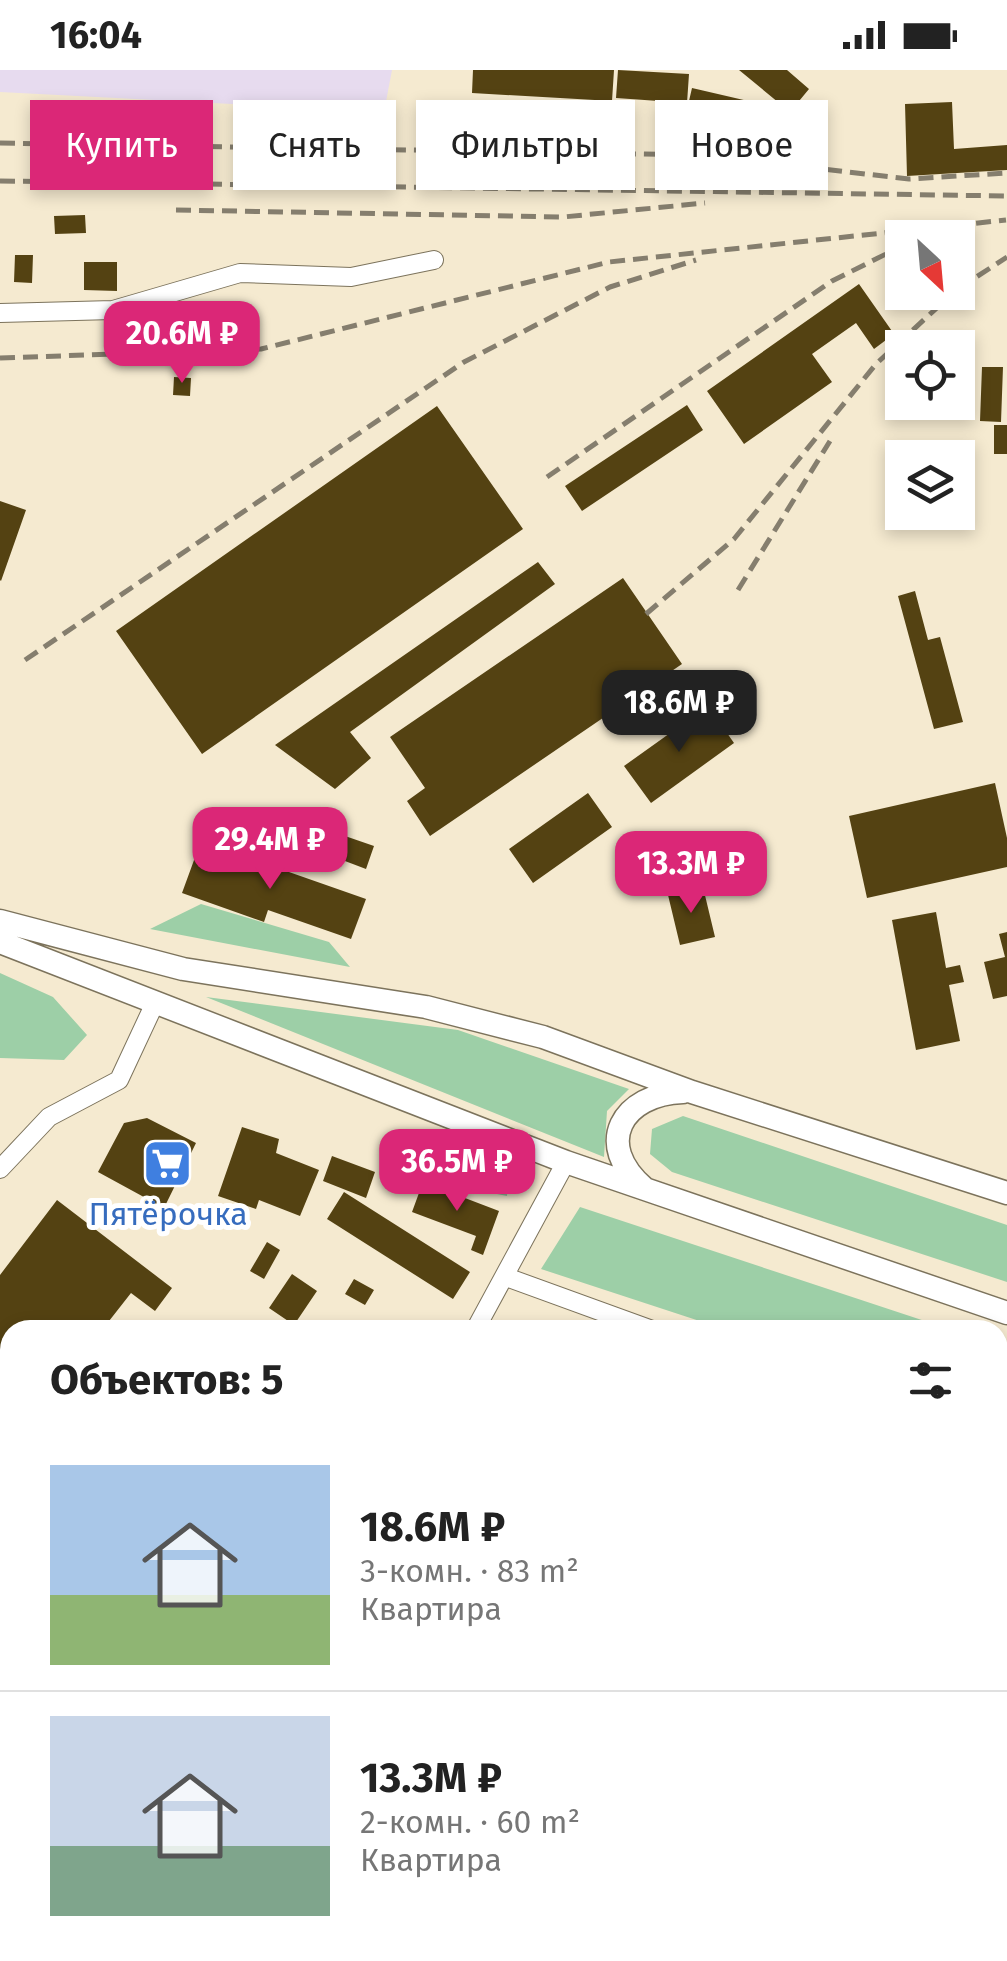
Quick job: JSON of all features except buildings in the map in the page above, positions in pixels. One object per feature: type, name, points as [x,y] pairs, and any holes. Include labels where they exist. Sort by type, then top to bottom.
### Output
[{"type":"main road","points":[[0,921],[183,970],[426,1007],[544,1037],[692,1092],[1007,1194]]},
{"type":"main road","points":[[0,942],[566,1162],[1007,1313]]},
{"type":"main road","points":[[645,1189],[622,1163],[617,1146],[619,1127],[628,1111],[646,1099],[692,1092]]},
{"type":"street","points":[[0,314],[113,310],[240,272],[351,276],[434,260]]},
{"type":"street","points":[[0,1169],[48,1117],[119,1080],[154,1005]]},
{"type":"street","points":[[481,1320],[566,1162]]},
{"type":"street","points":[[506,1277],[624,1320]]},
{"type":"shaded area","points":[[0,70],[392,70],[386,100],[233,100],[233,104],[213,103],[213,100],[0,92]]},
{"type":"green space","points":[[201,904],[329,942],[350,967],[150,929]]},
{"type":"green space","points":[[0,973],[53,997],[87,1035],[64,1060],[0,1058]]},
{"type":"green space","points":[[206,997],[458,1030],[629,1089],[607,1111],[604,1157]]},
{"type":"green space","points":[[683,1116],[1007,1225],[1007,1282],[672,1172],[650,1154],[652,1129]]},
{"type":"green space","points":[[418,1145],[493,1169],[508,1183],[507,1196],[492,1193],[487,1177],[452,1176],[420,1164],[405,1146]]},
{"type":"green space","points":[[580,1207],[922,1320],[697,1320],[541,1269]]},
{"type":"railway","points":[[0,143],[701,155],[909,179],[1007,173]]},
{"type":"railway","points":[[0,181],[1007,196]]},
{"type":"railway","points":[[176,210],[563,217],[705,203]]},
{"type":"railway","points":[[0,358],[261,349],[609,262],[1006,220]]},
{"type":"railway","points":[[547,477],[832,281],[885,254]]},
{"type":"railway","points":[[975,278],[1007,257]]},
{"type":"railway","points":[[25,660],[464,362],[610,287],[696,260]]},
{"type":"railway","points":[[646,614],[734,539],[876,364],[934,310]]},
{"type":"railway","points":[[738,590],[830,441]]},
{"type":"place","name":"Пятёрочка","points":[[168,1164]]}]
